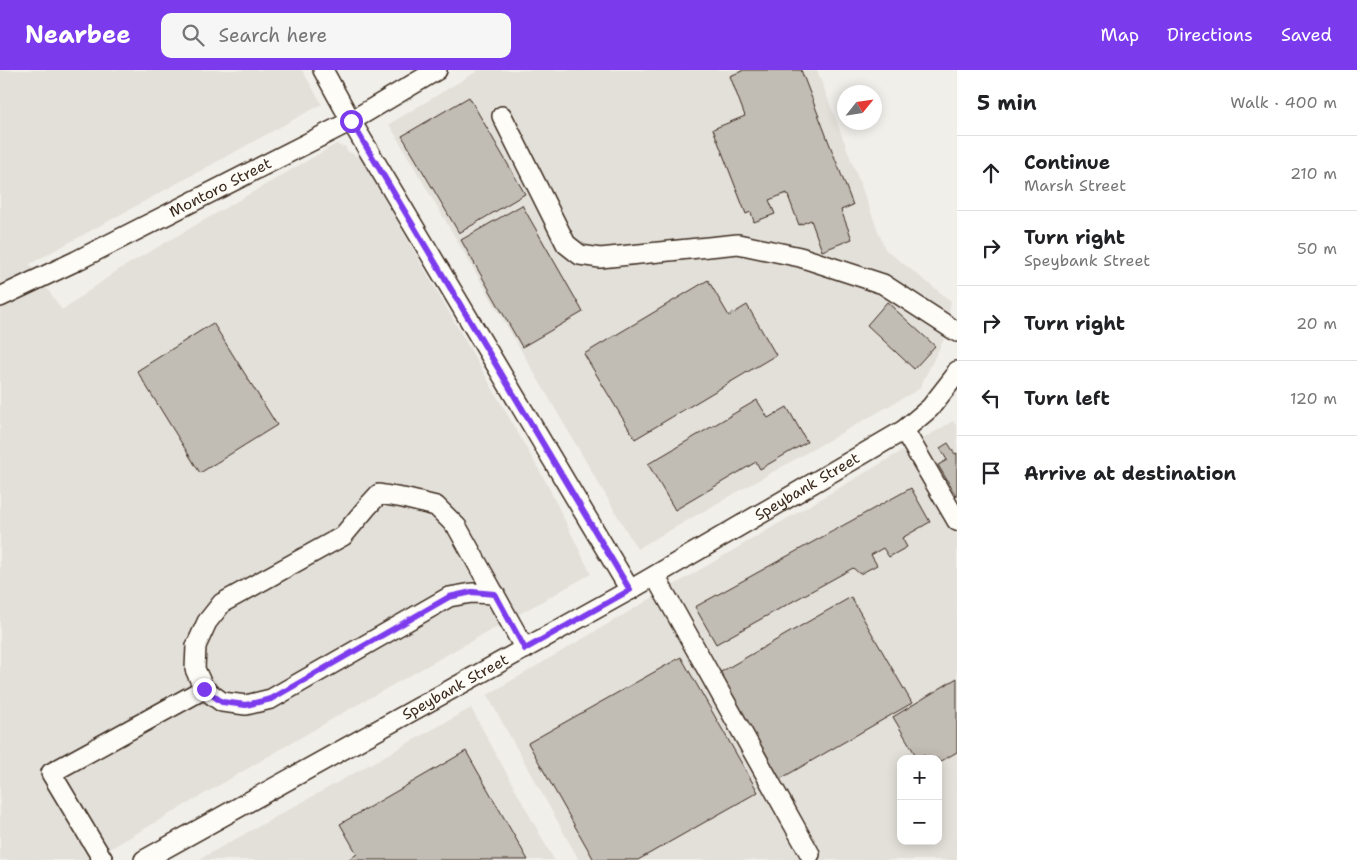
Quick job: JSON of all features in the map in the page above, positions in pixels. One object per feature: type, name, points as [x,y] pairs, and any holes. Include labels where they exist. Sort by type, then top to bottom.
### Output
[{"type":"street","points":[[322,70],[630,590]]},
{"type":"street","name":"Montoro Street","points":[[0,297],[76,261],[351,121],[437,70]]},
{"type":"street","points":[[502,116],[566,244],[580,255],[600,258],[738,244],[800,257],[883,284],[957,332]]},
{"type":"street","name":"Speybank Street","points":[[153,858],[655,576],[904,430],[930,408],[956,376]]},
{"type":"street","points":[[904,430],[957,521]]},
{"type":"street","points":[[495,594],[472,592],[449,597],[271,699],[246,705],[222,702],[204,689],[195,669],[196,646],[206,622],[222,603],[343,536],[379,494],[436,506],[457,527],[495,594],[525,649]]},
{"type":"street","points":[[655,576],[810,854]]},
{"type":"street","points":[[103,860],[51,773],[204,689]]},
{"type":"shaded area","points":[[0,70],[302,70],[322,104],[30,264],[62,310],[118,270],[336,144],[342,147],[345,146],[347,151],[361,158],[546,482],[591,574],[341,714],[91,860],[0,860]]},
{"type":"shaded area","points":[[479,70],[817,70],[837,123],[837,130],[840,130],[885,249],[951,301],[944,339],[919,389],[637,549],[389,124]]},
{"type":"shaded area","points":[[953,421],[957,427],[957,860],[579,860],[487,695]]},
{"type":"shaded area","points":[[471,708],[554,860],[198,860]]},
{"type":"building","points":[[742,70],[801,70],[853,205],[841,210],[852,239],[822,251],[811,220],[799,225],[787,193],[769,200],[775,214],[754,222],[751,212],[746,214],[713,129],[745,116],[730,76]]},
{"type":"building","points":[[469,97],[525,194],[459,233],[402,136]]},
{"type":"building","points":[[522,205],[583,312],[522,347],[461,240]]},
{"type":"building","points":[[708,280],[729,316],[747,305],[776,355],[635,439],[584,354]]},
{"type":"building","points":[[887,302],[935,346],[914,369],[867,325]]},
{"type":"building","points":[[213,323],[277,425],[200,473],[137,371]]},
{"type":"building","points":[[757,400],[768,418],[787,407],[807,442],[760,469],[756,462],[675,510],[648,464]]},
{"type":"building","points":[[948,443],[955,454],[957,453],[957,497],[938,465],[947,460],[940,448]]},
{"type":"building","points":[[911,488],[930,522],[902,538],[907,547],[889,557],[883,548],[871,555],[877,565],[860,574],[853,568],[716,644],[695,607]]},
{"type":"building","points":[[851,597],[912,703],[780,779],[719,673]]},
{"type":"building","points":[[681,657],[758,792],[638,860],[594,860],[528,743]]},
{"type":"building","points":[[957,678],[957,752],[942,761],[942,755],[916,755],[893,717]]},
{"type":"building","points":[[466,751],[528,860],[347,860],[357,854],[340,824]]},
{"type":"route","points":[[204,689],[222,702],[246,705],[271,699],[449,597],[472,592],[495,594],[525,649],[630,590],[351,121]]}]
